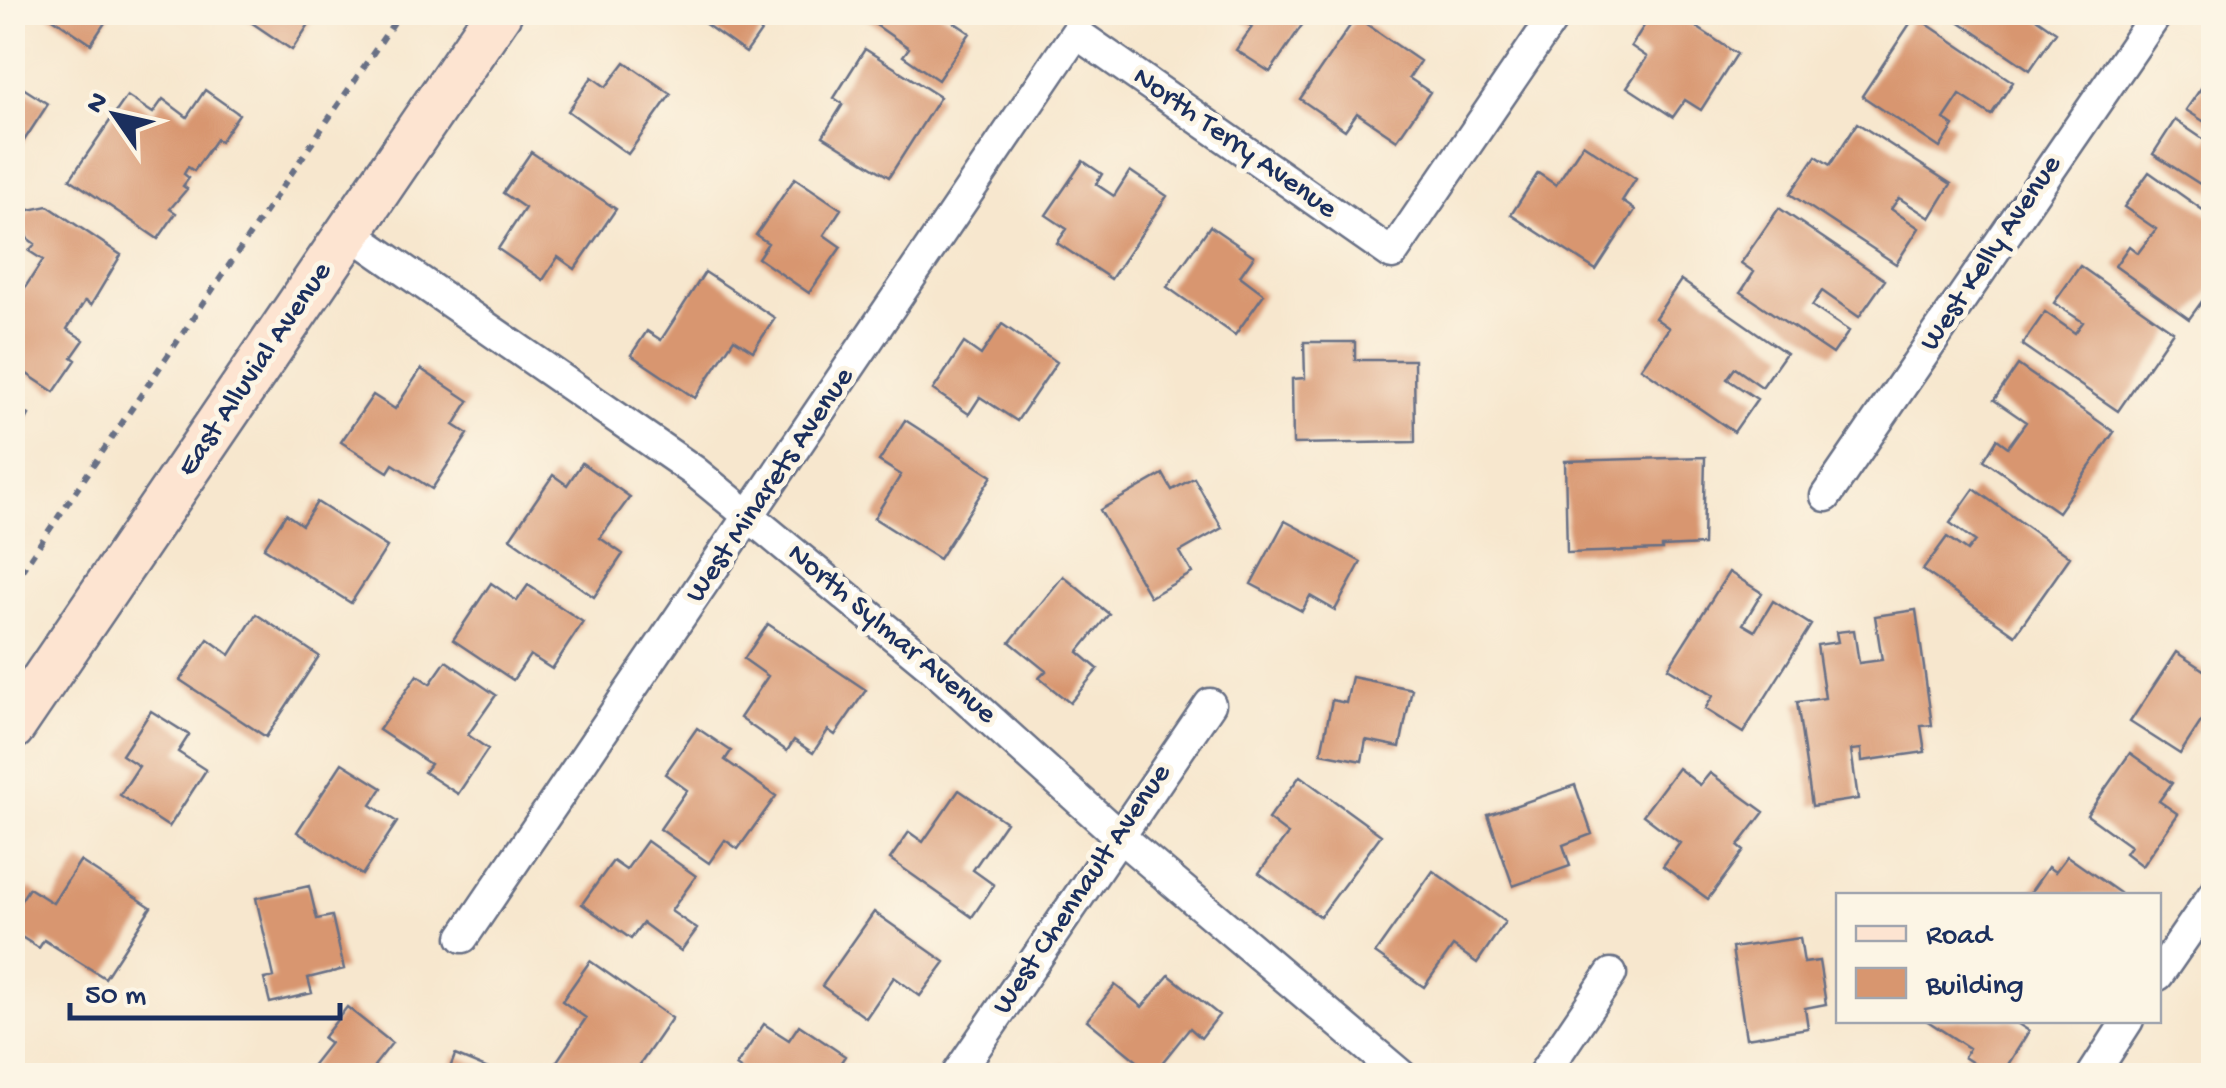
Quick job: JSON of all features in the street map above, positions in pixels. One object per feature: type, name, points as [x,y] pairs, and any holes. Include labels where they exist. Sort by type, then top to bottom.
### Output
[{"type":"street","name":"East Alluvial Avenue","points":[[19,703],[499,12]]},
{"type":"street","name":"North Terry Avenue","points":[[1076,33],[1392,254],[1557,12]]},
{"type":"street","name":"West Kelly Avenue","points":[[1826,496],[2158,12]]},
{"type":"street","name":"West Minarets Avenue","points":[[463,937],[1076,33]]},
{"type":"street","name":"North Sylmar Avenue","points":[[349,232],[694,472],[932,667],[1119,836],[1402,1076]]},
{"type":"street","name":"West Chennault Avenue","points":[[956,1076],[1210,704]]},
{"type":"street","points":[[2161,972],[2214,894]]},
{"type":"street","points":[[1542,1076],[1610,974]]},
{"type":"street","points":[[2092,1076],[2126,1023]]},
{"type":"path","points":[[12,585],[402,12]]},
{"type":"building","points":[[44,12],[112,12],[91,44]]},
{"type":"building","points":[[236,12],[317,12],[292,50]]},
{"type":"building","points":[[701,12],[761,12],[770,19],[746,53],[697,18]]},
{"type":"building","points":[[866,12],[939,12],[970,33],[938,80],[903,56],[909,48],[863,16]]},
{"type":"building","points":[[1232,12],[1311,12],[1270,72],[1236,50],[1252,27]]},
{"type":"building","points":[[1653,12],[1674,12],[1737,54],[1701,110],[1685,100],[1673,117],[1627,87],[1647,57],[1631,46]]},
{"type":"building","points":[[1945,12],[2027,12],[2056,32],[2030,70]]},
{"type":"building","points":[[1915,16],[2013,82],[1991,115],[1960,95],[1944,119],[1954,126],[1940,148],[1862,96]]},
{"type":"building","points":[[1356,17],[1420,61],[1409,78],[1430,92],[1397,140],[1357,113],[1345,130],[1300,99]]},
{"type":"building","points":[[865,49],[940,97],[889,177],[823,136],[843,104],[834,98]]},
{"type":"building","points":[[625,62],[671,94],[628,154],[568,111],[592,77],[606,87]]},
{"type":"building","points":[[2210,75],[2214,78],[2214,128],[2186,110]]},
{"type":"building","points":[[12,81],[48,104],[12,159]]},
{"type":"building","points":[[205,90],[239,114],[194,171],[188,167],[184,174],[189,178],[183,186],[187,189],[170,209],[176,213],[158,239],[70,179],[127,96],[153,113],[163,99],[187,117]]},
{"type":"building","points":[[2175,120],[2206,141],[2214,129],[2214,193],[2153,154]]},
{"type":"building","points":[[1857,123],[1951,184],[1930,218],[1899,198],[1891,209],[1919,228],[1896,264],[1790,194],[1816,156],[1830,165]]},
{"type":"building","points":[[1583,144],[1636,179],[1622,201],[1635,210],[1596,270],[1511,215],[1538,173],[1556,185]]},
{"type":"building","points":[[531,152],[616,209],[575,269],[558,257],[543,280],[498,249],[525,208],[503,193]]},
{"type":"building","points":[[1083,161],[1102,174],[1096,184],[1114,196],[1130,171],[1167,196],[1111,279],[1057,243],[1067,229],[1046,215]]},
{"type":"building","points":[[2149,172],[2214,218],[2214,285],[2189,319],[2115,266],[2129,246],[2138,253],[2156,229],[2124,207]]},
{"type":"building","points":[[795,178],[841,209],[824,235],[841,247],[809,293],[758,258],[768,243],[756,235]]},
{"type":"building","points":[[48,206],[121,255],[91,305],[85,301],[67,329],[84,340],[72,357],[76,360],[54,392],[12,364],[12,281],[24,289],[43,260],[29,251],[35,244],[27,238],[22,221],[29,210]]},
{"type":"building","points":[[1779,208],[1885,280],[1859,317],[1822,291],[1812,306],[1849,331],[1833,354],[1741,292],[1754,272],[1741,263]]},
{"type":"building","points":[[1210,226],[1254,256],[1240,276],[1264,294],[1235,335],[1167,287]]},
{"type":"building","points":[[2080,266],[2173,331],[2118,411],[2022,345],[2045,312],[2075,333],[2083,322],[2054,303]]},
{"type":"building","points":[[705,272],[775,318],[753,351],[734,339],[695,398],[631,355],[647,331],[661,340]]},
{"type":"building","points":[[1681,280],[1786,353],[1762,387],[1735,368],[1727,379],[1757,399],[1734,432],[1641,368],[1669,328],[1655,318]]},
{"type":"building","points":[[1002,324],[1057,362],[1017,421],[980,397],[969,414],[933,390],[964,343],[981,355]]},
{"type":"building","points":[[1304,342],[1355,342],[1355,360],[1414,360],[1415,442],[1293,444],[1292,379],[1305,378]]},
{"type":"building","points":[[2018,365],[2114,432],[2058,512],[1984,460],[1997,439],[2008,447],[2026,422],[1994,400]]},
{"type":"building","points":[[421,369],[469,401],[454,425],[468,434],[432,489],[393,464],[388,472],[341,442],[373,395],[395,409]]},
{"type":"building","points":[[12,404],[29,415],[15,440],[12,438]]},
{"type":"building","points":[[905,420],[992,476],[939,559],[874,518],[901,475],[879,461]]},
{"type":"building","points":[[1705,457],[1703,545],[1567,553],[1565,461]]},
{"type":"building","points":[[582,463],[630,497],[600,538],[623,554],[594,597],[510,538],[553,475],[567,485]]},
{"type":"building","points":[[1163,474],[1172,490],[1194,478],[1222,528],[1180,552],[1192,573],[1150,597],[1100,510]]},
{"type":"building","points":[[1974,489],[2070,557],[2015,635],[1923,570],[1947,537],[1967,551],[1975,541],[1950,523]]},
{"type":"building","points":[[317,502],[387,547],[351,603],[264,548],[286,514],[302,525]]},
{"type":"building","points":[[1285,521],[1361,562],[1335,610],[1310,596],[1302,611],[1251,584]]},
{"type":"building","points":[[1729,572],[1762,593],[1743,624],[1755,631],[1773,601],[1811,625],[1743,733],[1705,709],[1713,696],[1668,668]]},
{"type":"building","points":[[1063,576],[1109,614],[1078,652],[1098,669],[1070,703],[1039,678],[1046,671],[1010,642]]},
{"type":"building","points":[[491,583],[517,601],[528,585],[583,622],[552,669],[530,655],[513,680],[453,640]]},
{"type":"building","points":[[1916,610],[1932,725],[1921,726],[1925,752],[1862,761],[1861,749],[1851,750],[1858,799],[1812,806],[1797,702],[1825,698],[1817,645],[1838,642],[1836,632],[1854,630],[1859,663],[1882,660],[1875,616]]},
{"type":"building","points":[[256,614],[319,656],[266,737],[180,680],[208,639],[230,655]]},
{"type":"building","points":[[768,624],[866,690],[835,735],[828,730],[813,753],[794,740],[787,751],[740,718],[768,676],[744,659]]},
{"type":"building","points":[[2176,652],[2214,677],[2214,719],[2206,714],[2180,754],[2130,722]]},
{"type":"building","points":[[446,661],[496,695],[468,735],[488,749],[458,794],[424,772],[430,764],[379,730],[417,675],[430,684]]},
{"type":"building","points":[[1352,677],[1412,689],[1400,747],[1366,740],[1362,761],[1321,753],[1332,700],[1346,703]]},
{"type":"building","points":[[151,711],[189,735],[178,752],[206,770],[169,827],[120,795],[139,766],[122,755]]},
{"type":"building","points":[[697,728],[731,751],[725,760],[776,796],[738,849],[725,840],[709,863],[660,829],[687,790],[665,774]]},
{"type":"building","points":[[2130,753],[2172,783],[2159,801],[2178,814],[2142,866],[2125,853],[2130,846],[2087,815]]},
{"type":"building","points":[[342,763],[382,788],[371,805],[397,822],[362,875],[297,832]]},
{"type":"building","points":[[1678,768],[1700,785],[1710,773],[1764,812],[1738,846],[1744,851],[1708,899],[1663,866],[1680,843],[1643,815]]},
{"type":"building","points":[[1300,776],[1381,835],[1320,917],[1259,873],[1288,834],[1268,819]]},
{"type":"building","points":[[1575,785],[1592,834],[1563,845],[1570,866],[1513,886],[1488,815]]},
{"type":"building","points":[[959,790],[1006,822],[973,870],[994,885],[972,917],[890,859],[909,832],[923,842]]},
{"type":"building","points":[[647,841],[696,876],[671,911],[697,929],[681,951],[643,923],[631,939],[582,904],[613,861],[626,870]]},
{"type":"building","points":[[2067,856],[2120,893],[2030,893],[2048,867],[2055,872]]},
{"type":"building","points":[[80,861],[151,907],[105,978],[44,940],[39,948],[12,931],[12,914],[29,888],[53,903]]},
{"type":"building","points":[[1433,871],[1505,922],[1477,963],[1453,946],[1424,987],[1375,953]]},
{"type":"building","points":[[309,886],[317,919],[332,916],[344,969],[308,978],[312,993],[270,1003],[264,979],[274,977],[256,898]]},
{"type":"building","points":[[874,912],[945,962],[920,996],[894,977],[866,1018],[822,986]]},
{"type":"building","points":[[1800,938],[1804,963],[1819,961],[1826,1004],[1805,1008],[1808,1028],[1746,1038],[1732,948]]},
{"type":"building","points":[[590,961],[672,1018],[632,1076],[620,1069],[615,1076],[547,1076],[586,1018],[562,1001]]},
{"type":"building","points":[[1169,975],[1219,1015],[1201,1038],[1190,1028],[1153,1074],[1087,1020],[1115,985],[1142,1007]]},
{"type":"building","points":[[347,1007],[392,1043],[374,1066],[387,1076],[304,1076],[330,1043],[323,1038]]},
{"type":"building","points":[[1931,1023],[2017,1023],[2029,1031],[2001,1076],[1993,1076],[1964,1057],[1969,1048]]},
{"type":"building","points":[[764,1024],[789,1040],[799,1025],[845,1056],[832,1076],[751,1076],[736,1066]]},
{"type":"building","points":[[455,1055],[503,1075],[503,1076],[447,1076]]},
{"type":"building","points":[[1063,1064],[1080,1076],[1055,1076]]}]
